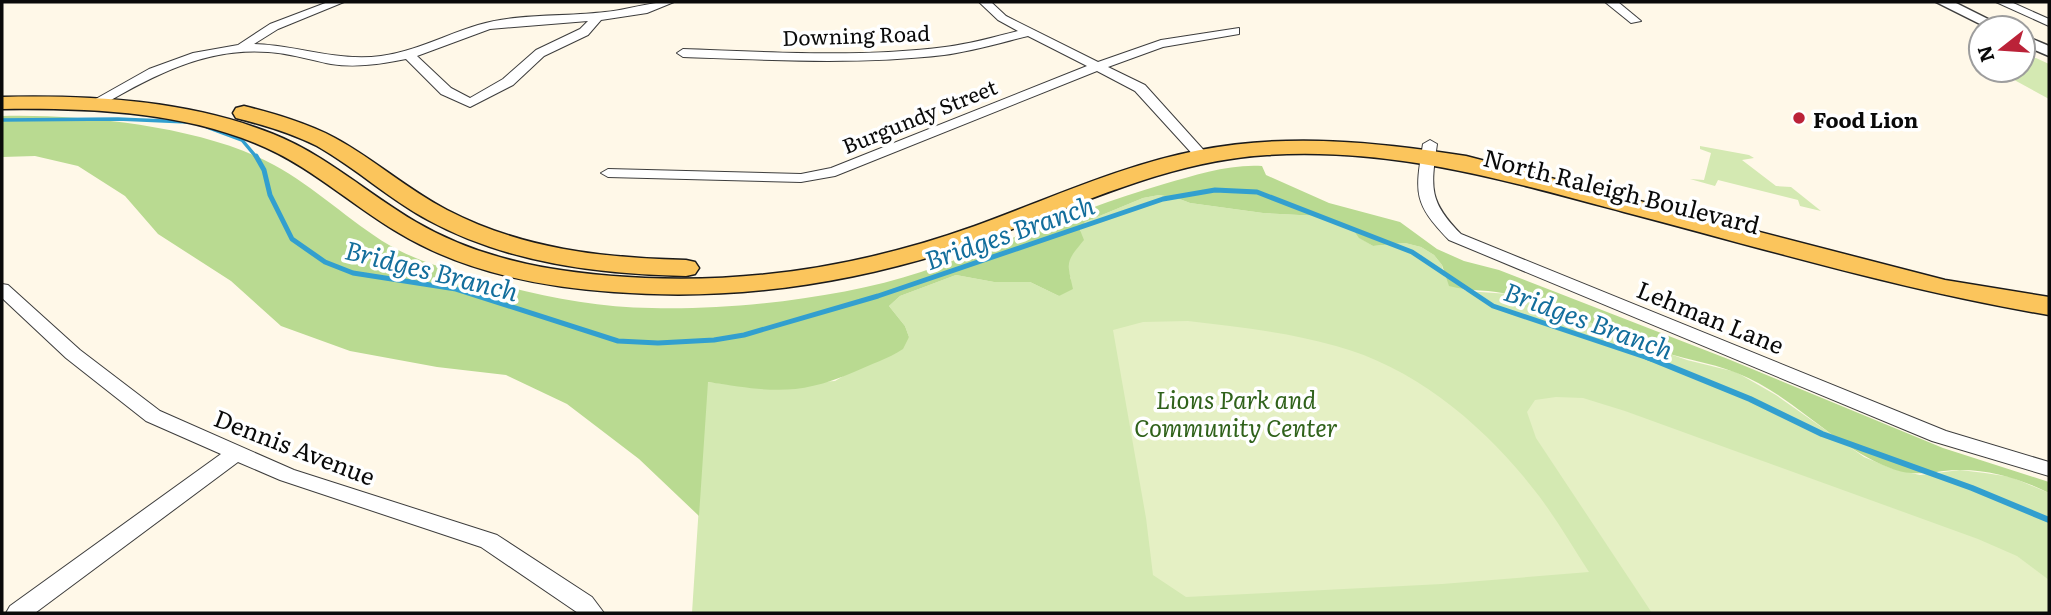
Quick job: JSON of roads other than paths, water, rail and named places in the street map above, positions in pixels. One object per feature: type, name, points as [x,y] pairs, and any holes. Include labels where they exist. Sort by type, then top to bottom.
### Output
[{"type":"main road","points":[[2,92],[102,99]]},
{"type":"main road","points":[[2,103],[102,99]]},
{"type":"main road","name":"North Raleigh Boulevard","points":[[102,99],[262,137],[306,157],[367,201],[435,243],[498,266],[591,283],[649,287],[754,284],[812,277],[899,259],[984,231],[1196,150],[1325,147],[1481,154],[1924,267],[2049,289]]},
{"type":"main road","name":"North Raleigh Boulevard","points":[[1429,150],[1478,166],[1944,288],[2049,306]]},
{"type":"street","points":[[240,49],[258,34],[277,24],[338,2]]},
{"type":"street","points":[[102,99],[141,76],[180,59],[240,49],[266,48],[353,62],[408,54],[487,26],[534,18],[597,16],[654,7],[668,2]]},
{"type":"street","points":[[985,2],[1002,18],[1140,88],[1196,150]]},
{"type":"street","points":[[1611,2],[1635,21]]},
{"type":"street","points":[[1943,2],[1969,14]]},
{"type":"street","points":[[2002,2],[2049,23]]},
{"type":"street","points":[[408,54],[446,91],[470,103],[508,82],[540,53],[584,32],[597,16]]},
{"type":"street","name":"Burgundy Street","points":[[608,173],[801,178],[835,172],[1161,44],[1236,31]]},
{"type":"street","name":"Downing Road","points":[[683,53],[774,57],[922,52],[977,45],[1028,32]]},
{"type":"street","name":"Lehman Lane","points":[[1429,150],[1423,184],[1426,201],[1437,219],[1455,237],[1939,436],[2049,469]]},
{"type":"street","name":"Dennis Avenue","points":[[2,289],[74,354],[153,416],[234,454],[287,475],[489,541],[584,604],[592,613]]},
{"type":"street","points":[[18,613],[234,454]]},
{"type":"waterway","name":"Bridges Branch","points":[[2,120],[118,119],[187,122]]},
{"type":"waterway","name":"Bridges Branch","points":[[207,127],[242,140],[257,158]]},
{"type":"waterway","name":"Bridges Branch","points":[[256,156],[264,170],[270,195],[292,239],[325,262],[353,273],[456,289],[618,341],[658,343],[714,340],[744,335],[878,296],[1163,199],[1215,190],[1257,192],[1412,252],[1493,306],[1651,359]]},
{"type":"waterway","name":"Bridges Branch","points":[[1647,357],[1750,399],[1822,434],[1972,488],[2049,520]]},
{"type":"place","name":"Food Lion","points":[[1799,118]]},
{"type":"park label","name":"Lions Park and Community Center","points":[[1236,412]]}]
